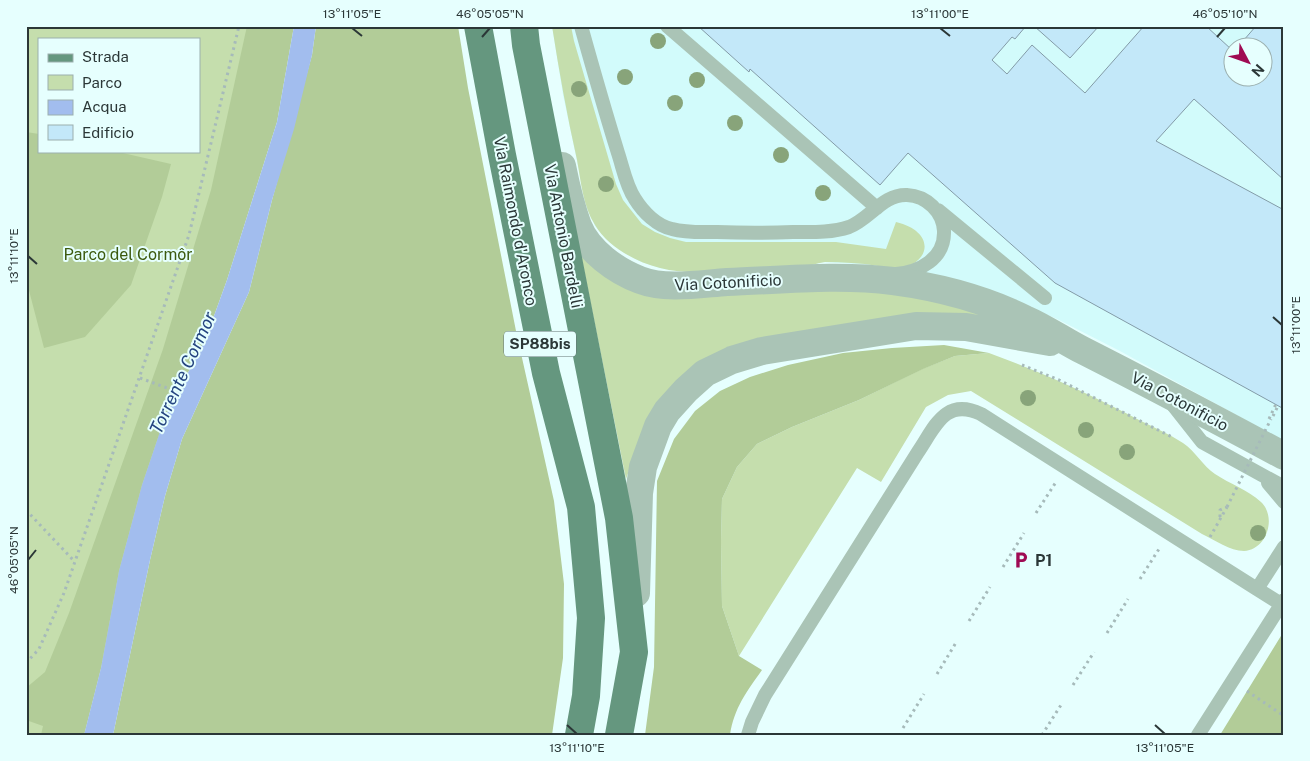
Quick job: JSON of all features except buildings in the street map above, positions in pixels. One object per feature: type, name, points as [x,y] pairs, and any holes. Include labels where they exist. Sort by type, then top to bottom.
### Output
[{"type":"main road","name":"Via Raimondo d'Aronco","points":[[478,28],[546,372],[581,507],[591,618],[586,696],[579,735]]},
{"type":"main road","name":"Via Antonio Bardelli","points":[[525,36],[619,518],[634,652]]},
{"type":"main road","name":"SP88bis","points":[[619,735],[624,717],[634,652]]},
{"type":"street","name":"Via Cotonificio","points":[[525,36],[542,78],[567,191],[579,228],[604,259],[623,272],[642,281],[662,285],[811,278],[893,281],[943,290],[976,299],[1027,319],[1076,347],[1284,456]]},
{"type":"street","name":"Via Cotonificio","points":[[634,652],[639,493],[642,467],[658,426],[667,411],[686,390],[706,373],[732,360],[762,351],[916,326],[966,327],[1019,335],[1076,347]]},
{"type":"lane","points":[[581,26],[610,128],[631,191],[646,213],[662,226],[682,231],[749,233],[834,230],[850,226],[862,220],[892,198],[906,195],[916,196],[932,205],[1045,298]]},
{"type":"lane","points":[[667,26],[877,208]]},
{"type":"lane","points":[[850,278],[917,270],[932,260],[942,244],[944,232],[942,220],[932,205]]},
{"type":"lane","points":[[1160,390],[1202,442],[1284,487]]},
{"type":"lane","points":[[748,735],[765,695],[918,452],[939,420],[948,412],[960,408],[970,409],[981,414],[1257,588],[1283,602],[1198,735]]},
{"type":"lane","points":[[1254,471],[1277,492],[1284,502]]},
{"type":"lane","points":[[1257,588],[1284,547]]},
{"type":"path","points":[[26,663],[39,649],[64,594],[189,235],[239,26]]},
{"type":"path","points":[[1014,362],[1067,384],[1184,443],[1202,442]]},
{"type":"path","points":[[140,378],[178,392]]},
{"type":"path","points":[[1267,422],[1276,404]]},
{"type":"path","points":[[1227,507],[1220,510],[1220,519],[1227,507],[1271,419]]},
{"type":"path","points":[[1036,513],[1056,481]]},
{"type":"path","points":[[26,510],[75,562]]},
{"type":"path","points":[[1003,567],[1024,533]]},
{"type":"path","points":[[1140,579],[1161,547]]},
{"type":"path","points":[[969,621],[990,587]]},
{"type":"path","points":[[1106,633],[1128,599]]},
{"type":"path","points":[[937,674],[957,641]]},
{"type":"path","points":[[1073,685],[1094,652]]},
{"type":"path","points":[[1232,682],[1284,716]]},
{"type":"path","points":[[902,728],[924,694]]},
{"type":"path","points":[[1042,735],[1061,705]]},
{"type":"shaded area","points":[[552,26],[1284,26],[1284,441],[1120,351],[1055,318],[1023,305],[919,273],[872,265],[823,262],[800,268],[682,271],[660,268],[639,261],[607,240],[595,226],[587,208],[563,95]]},
{"type":"green space","name":"Parco del Cormôr","points":[[26,26],[294,26],[165,417],[84,735],[26,735]]},
{"type":"green space","points":[[247,26],[294,26],[277,122],[227,280],[206,338],[165,417],[142,485],[119,571],[101,668],[84,735],[41,735],[43,726],[26,720],[26,688],[45,672],[69,613],[163,349],[211,190]]},
{"type":"green space","points":[[316,26],[458,26],[468,88],[516,331],[554,501],[564,584],[563,658],[552,735],[113,735],[165,496],[182,439],[249,292],[312,55]]},
{"type":"green space","points":[[552,26],[571,26],[616,184],[623,200],[642,224],[655,232],[686,242],[836,242],[886,249],[896,222],[919,233],[924,241],[922,256],[906,267],[893,269],[858,263],[825,262],[790,269],[710,272],[684,272],[660,268],[632,258],[615,247],[601,233],[591,218],[585,202],[563,93]]},
{"type":"green space","points":[[26,132],[38,134],[38,152],[118,152],[171,164],[162,197],[131,285],[85,337],[44,348],[26,279]]},
{"type":"green space","points":[[581,255],[594,267],[814,291],[876,291],[935,299],[1011,324],[745,343],[633,459],[626,479]]},
{"type":"green space","points":[[944,345],[989,353],[955,356],[923,369],[859,400],[792,427],[757,444],[737,467],[722,499],[722,606],[739,656],[762,670],[738,708],[730,735],[645,735],[654,667],[657,481],[674,439],[695,411],[720,391],[750,377],[788,365],[843,353]]},
{"type":"green space","points":[[989,353],[1084,392],[1183,443],[1215,474],[1261,502],[1266,508],[1269,524],[1264,539],[1259,545],[1244,551],[1228,547],[1202,534],[971,391],[948,395],[926,407],[881,482],[857,468],[739,656],[722,606],[721,542],[722,499],[737,467],[757,444],[792,427],[859,400],[922,369],[955,356]]},
{"type":"green space","points":[[1284,631],[1284,735],[1220,735]]},
{"type":"water","points":[[294,26],[316,26],[312,55],[294,129],[272,200],[249,292],[182,439],[165,496],[150,560],[113,735],[84,735],[101,668],[119,571],[142,485],[165,417],[206,338],[227,280],[277,122]]},
{"type":"place","name":"P1","points":[[1021,560]]},
{"type":"water label","name":"Torrente Cormor","points":[[183,373]]}]
